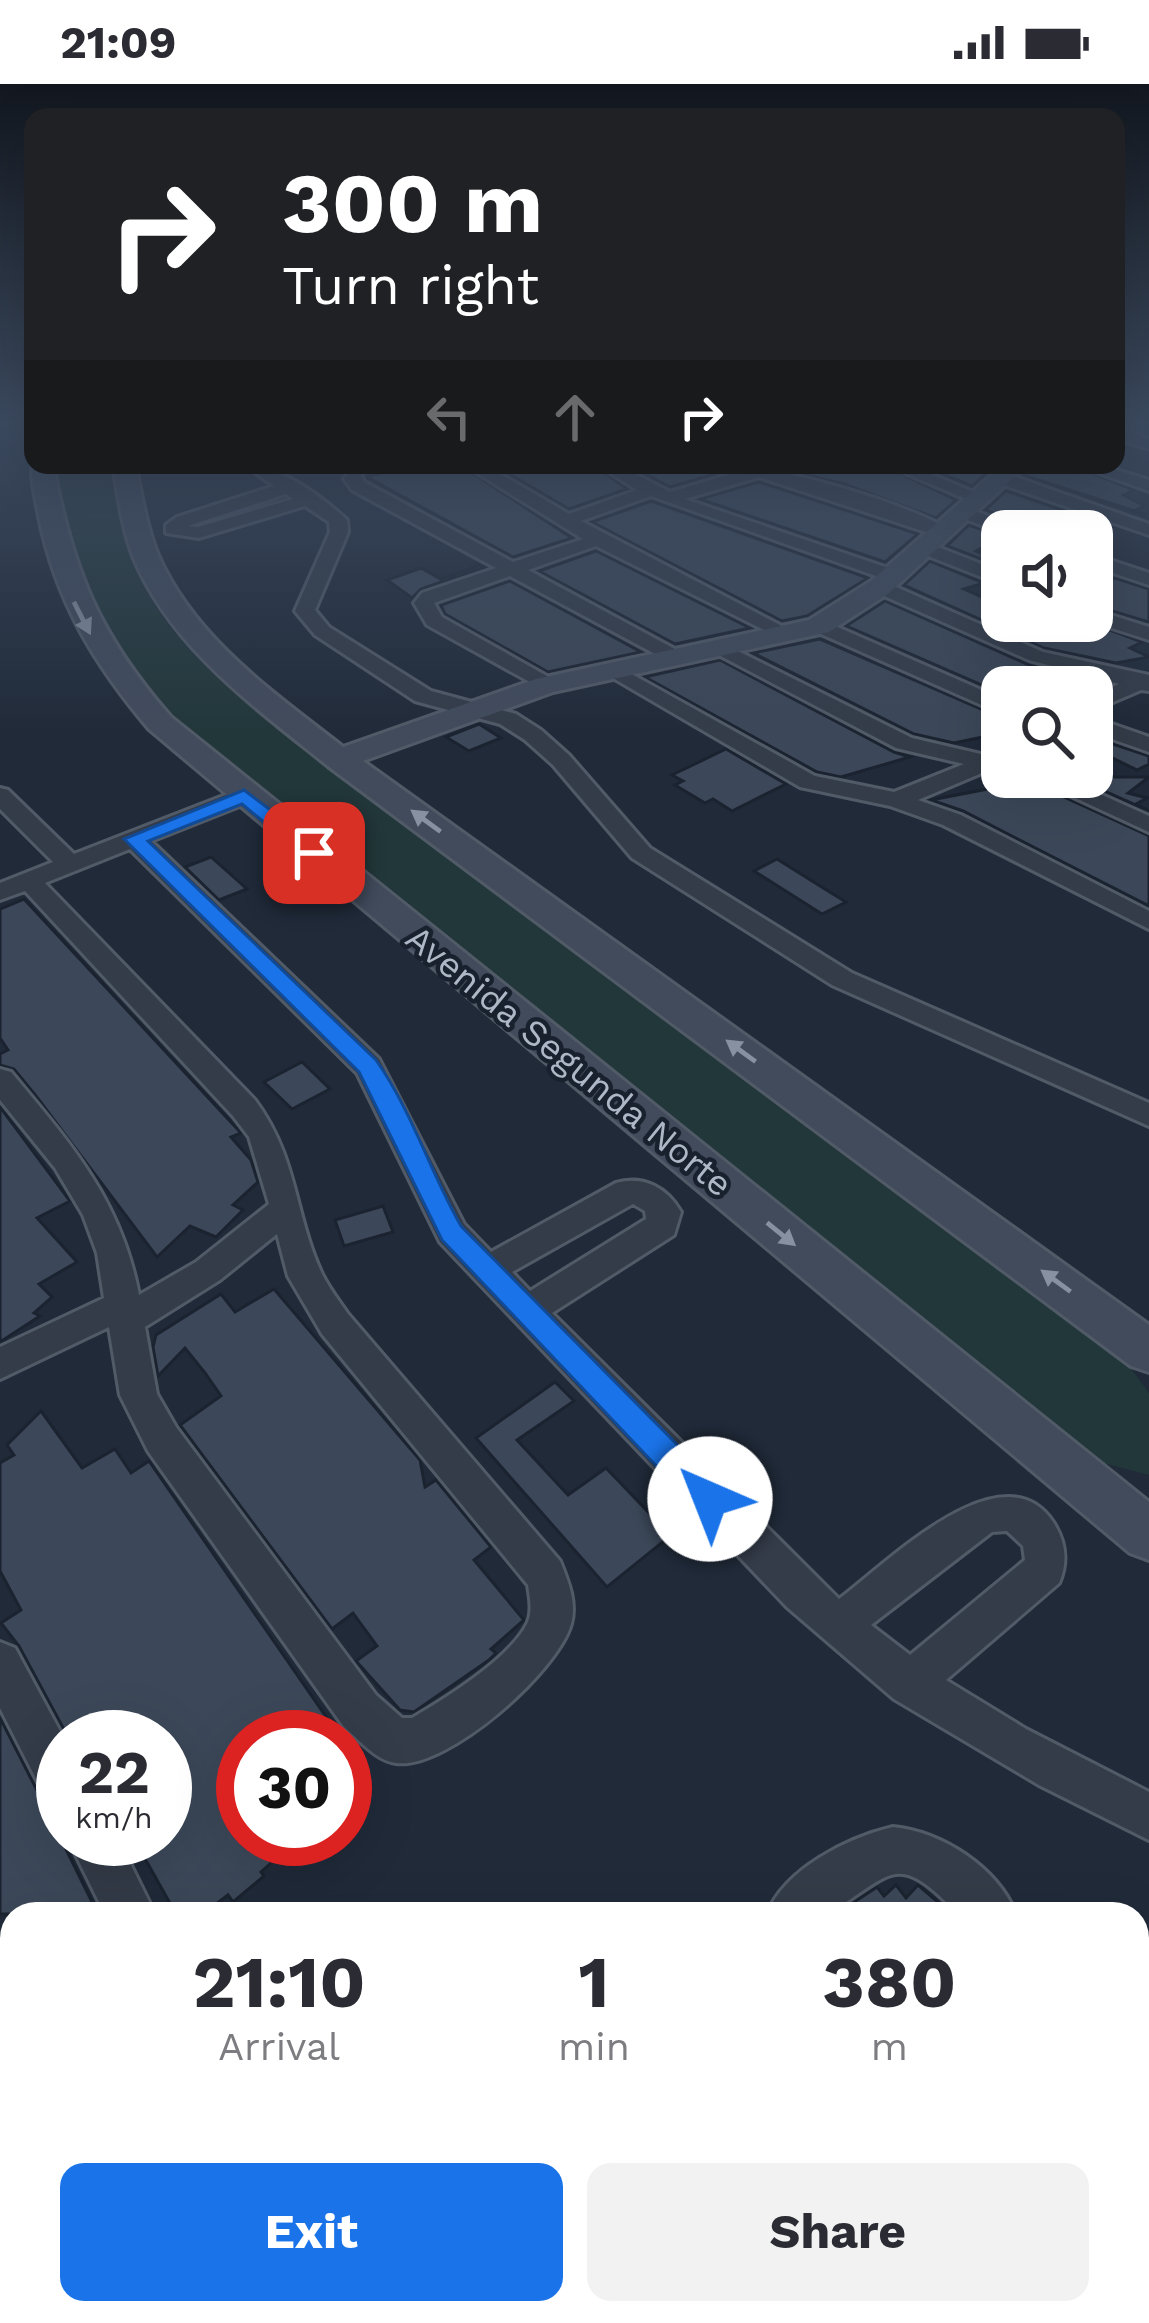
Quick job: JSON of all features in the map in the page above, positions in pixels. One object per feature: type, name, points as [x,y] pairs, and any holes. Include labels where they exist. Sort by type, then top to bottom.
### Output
[{"type":"main road","name":"Avenida Segunda Norte","points":[[51,526],[55,550],[84,626],[109,664],[160,723],[1149,1534]]},
{"type":"main road","points":[[139,526],[148,562],[175,607],[230,673],[339,759],[1149,1352]]},
{"type":"main road","points":[[339,759],[546,685],[819,626],[885,581],[947,526]]},
{"type":"main road","points":[[1057,1459],[1149,1492]]},
{"type":"street","points":[[175,526],[172,529],[199,532],[218,526]]},
{"type":"street","points":[[339,526],[308,601],[309,620],[405,687],[508,719],[533,735],[562,760],[641,853],[842,979],[1149,1115]]},
{"type":"street","points":[[435,526],[677,658]]},
{"type":"street","points":[[577,526],[597,541],[787,634]]},
{"type":"street","points":[[744,526],[821,547],[1036,656],[1146,682]]},
{"type":"street","points":[[910,526],[981,567]]},
{"type":"street","points":[[546,685],[425,611],[429,597],[597,541]]},
{"type":"street","points":[[1113,567],[1149,579]]},
{"type":"street","points":[[1113,622],[1149,634]]},
{"type":"street","points":[[819,626],[981,698]]},
{"type":"street","points":[[724,650],[904,743],[981,758]]},
{"type":"street","points":[[612,671],[808,782],[896,800],[1005,844],[1149,921]]},
{"type":"street","points":[[1113,695],[1146,682]]},
{"type":"street","points":[[1113,732],[1149,745]]},
{"type":"street","points":[[896,800],[981,762]]},
{"type":"street","points":[[0,795],[70,865]]},
{"type":"street","points":[[0,1079],[66,1160],[99,1213],[114,1253],[140,1395],[162,1439],[360,1711],[394,1741],[414,1740],[443,1724],[530,1655],[547,1632],[552,1594],[545,1575],[335,1324],[305,1276],[263,1134],[244,1108],[14,886],[244,796]]},
{"type":"street","points":[[1089,798],[1149,825]]},
{"type":"street","points":[[134,839],[368,1066],[383,1089],[425,1188],[452,1233],[485,1270],[837,1626],[909,1684],[1049,1768],[1149,1817]]},
{"type":"street","points":[[485,1270],[628,1192],[642,1192],[656,1200],[664,1212],[662,1226],[525,1312]]},
{"type":"street","points":[[0,1364],[123,1314],[208,1271],[286,1208]]},
{"type":"street","points":[[837,1626],[980,1517],[995,1510],[1017,1515],[1037,1530],[1048,1555],[1044,1570],[909,1684]]},
{"type":"street","points":[[0,1664],[36,1733]]},
{"type":"street","points":[[805,1902],[844,1868],[885,1849],[908,1850],[933,1859],[981,1902]]},
{"type":"street","points":[[106,1866],[125,1902]]},
{"type":"green space","points":[[63,526],[124,526],[142,581],[158,610],[205,665],[263,716],[1124,1359],[1149,1393],[1149,1475],[1080,1457],[176,728],[98,628]]},
{"type":"building","points":[[457,526],[554,526],[572,538],[513,557]]},
{"type":"building","points":[[601,526],[723,526],[868,578],[807,616],[782,621]]},
{"type":"building","points":[[781,526],[895,526],[918,534],[885,562]]},
{"type":"building","points":[[967,526],[981,529],[981,548],[976,551],[981,559],[947,546]]},
{"type":"building","points":[[596,551],[750,628],[675,644],[539,571]]},
{"type":"building","points":[[930,561],[981,582],[964,589],[981,597],[981,620],[904,585]]},
{"type":"building","points":[[485,567],[421,589],[412,598],[387,580],[421,568],[441,579]]},
{"type":"building","points":[[1113,579],[1149,589],[1149,622],[1113,611]]},
{"type":"building","points":[[510,581],[641,652],[548,672],[445,614],[441,605]]},
{"type":"building","points":[[885,601],[1032,666],[981,666],[981,685],[846,626]]},
{"type":"building","points":[[1113,631],[1142,642],[1130,648],[1149,657],[1116,663],[1031,642],[1113,642]]},
{"type":"building","points":[[820,639],[981,709],[981,737],[954,743],[914,734],[753,653]]},
{"type":"building","points":[[720,660],[910,757],[841,777],[817,772],[645,677]]},
{"type":"building","points":[[479,724],[501,738],[469,751],[446,737]]},
{"type":"building","points":[[1113,744],[1149,756],[1149,764],[1137,770],[1113,758]]},
{"type":"building","points":[[726,749],[786,784],[732,811],[713,799],[705,803],[675,785],[683,781],[672,775]]},
{"type":"building","points":[[1113,777],[1149,777],[1128,793],[1147,798],[1136,804],[1149,811],[1113,795]]},
{"type":"building","points":[[981,790],[981,798],[1066,798],[1149,836],[1149,906],[963,811],[931,800]]},
{"type":"building","points":[[211,857],[247,889],[219,900],[185,867]]},
{"type":"building","points":[[777,859],[846,902],[822,914],[754,871]]},
{"type":"building","points":[[24,899],[241,1133],[231,1137],[251,1160],[258,1182],[233,1205],[243,1210],[216,1237],[190,1226],[157,1257],[14,1069],[0,1065],[0,1054],[8,1050],[0,1038],[0,909]]},
{"type":"building","points":[[302,1062],[330,1089],[292,1109],[264,1082]]},
{"type":"building","points":[[0,1107],[70,1201],[37,1218],[77,1262],[39,1284],[52,1297],[34,1313],[40,1316],[0,1342]]},
{"type":"building","points":[[383,1206],[393,1232],[344,1246],[335,1220]]},
{"type":"building","points":[[274,1289],[420,1460],[425,1487],[436,1480],[491,1547],[474,1560],[524,1620],[491,1649],[496,1653],[489,1660],[414,1712],[400,1710],[356,1661],[377,1646],[353,1613],[332,1629],[180,1425],[221,1396],[205,1373],[185,1348],[158,1376],[156,1335],[221,1294],[235,1312]]},
{"type":"building","points":[[555,1382],[574,1401],[517,1440],[568,1495],[606,1468],[654,1518],[668,1507],[685,1524],[607,1587],[476,1438]]},
{"type":"building","points":[[41,1411],[82,1468],[115,1449],[131,1473],[149,1461],[321,1710],[216,1710],[216,1866],[268,1866],[261,1872],[264,1876],[233,1902],[228,1895],[219,1902],[169,1902],[149,1866],[192,1866],[192,1710],[53,1710],[1,1623],[21,1610],[0,1571],[0,1463],[14,1455],[7,1445]]},
{"type":"building","points":[[0,1718],[36,1788],[36,1866],[74,1866],[92,1902],[0,1902]]},
{"type":"building","points":[[896,1885],[906,1898],[918,1885],[938,1902],[854,1902],[877,1887],[884,1896]]},
{"type":"route","points":[[314,853],[244,796],[134,839],[368,1066],[383,1089],[425,1188],[452,1233],[710,1499]]}]
